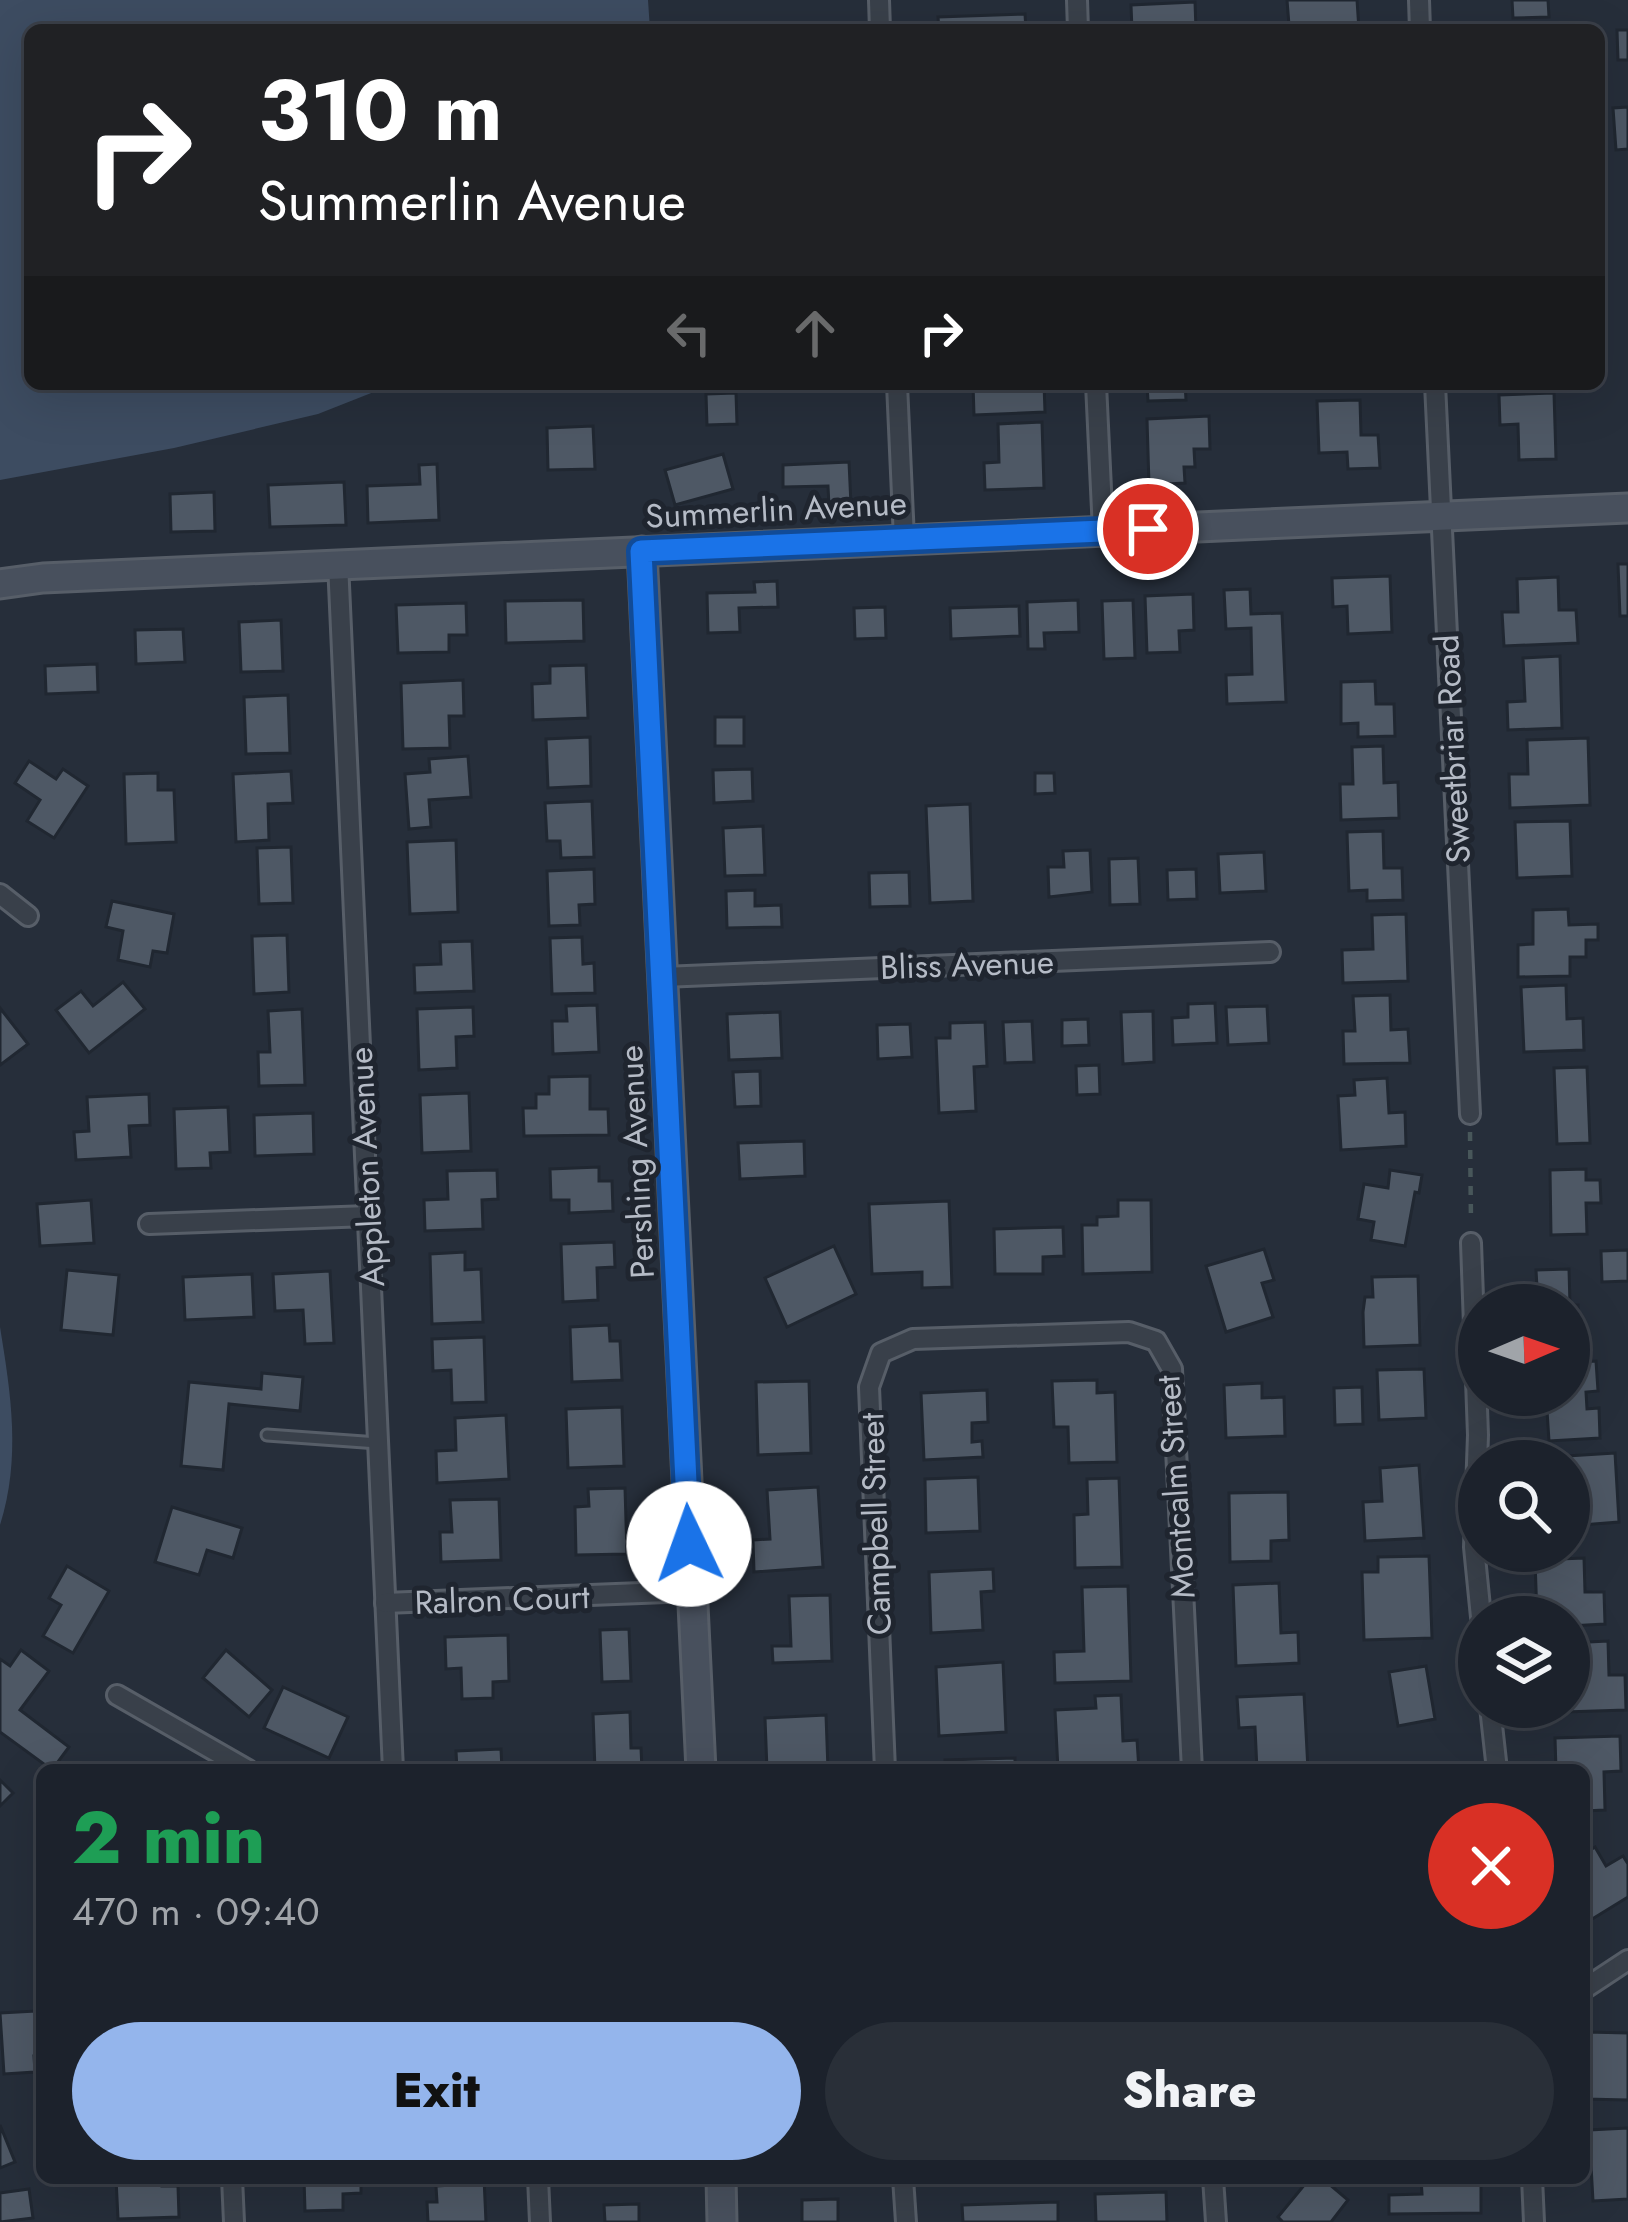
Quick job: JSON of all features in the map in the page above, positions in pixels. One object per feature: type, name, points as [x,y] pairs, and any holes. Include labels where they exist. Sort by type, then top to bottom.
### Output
[{"type":"street","points":[[897,390],[904,538]]},
{"type":"street","points":[[1096,390],[1103,531]]},
{"type":"street","name":"Sweetbriar Road","points":[[1435,390],[1469,1114]]},
{"type":"street","name":"Summerlin Avenue","points":[[0,584],[338,563],[1628,508]]},
{"type":"street","name":"Pershing Avenue","points":[[641,551],[700,1764]]},
{"type":"street","name":"Appleton Avenue","points":[[338,563],[393,1764]]},
{"type":"street","points":[[0,894],[28,916]]},
{"type":"street","name":"Bliss Avenue","points":[[663,977],[1270,952]]},
{"type":"street","points":[[148,1224],[368,1216]]},
{"type":"street","points":[[1471,1243],[1478,1435],[1474,1547],[1479,1596]]},
{"type":"street","name":"Montcalm Street","points":[[1022,1336],[1129,1332],[1156,1341],[1172,1369],[1192,1764]]},
{"type":"street","name":"Campbell Street","points":[[885,1764],[869,1387],[881,1353],[913,1339],[1022,1336]]},
{"type":"street","name":"Ralron Court","points":[[385,1604],[692,1592]]},
{"type":"street","points":[[117,1695],[238,1764]]},
{"type":"street","points":[[1492,1728],[1496,1764]]},
{"type":"street","points":[[1590,1985],[1628,1960]]},
{"type":"street","points":[[232,2184],[234,2222]]},
{"type":"street","points":[[538,2184],[540,2222]]},
{"type":"street","points":[[721,2184],[722,2222]]},
{"type":"street","points":[[903,2184],[906,2222]]},
{"type":"street","points":[[1214,2184],[1216,2222]]},
{"type":"street","points":[[1532,2184],[1534,2222]]},
{"type":"lane","points":[[267,1435],[378,1443]]},
{"type":"path","points":[[1469,1114],[1471,1243]]},
{"type":"water","points":[[0,0],[648,0],[650,24],[24,24],[24,390],[379,390],[318,414],[174,448],[0,480]]},
{"type":"water","points":[[0,1327],[12,1451],[0,1525]]},
{"type":"building","points":[[1287,0],[1357,0],[1359,24],[1289,24]]},
{"type":"building","points":[[1512,0],[1548,0],[1549,17],[1513,18]]},
{"type":"building","points":[[1195,2],[1196,24],[1132,24],[1131,5]]},
{"type":"building","points":[[1025,14],[1026,24],[939,24],[938,17]]},
{"type":"building","points":[[1617,30],[1628,30],[1628,60],[1618,60]]},
{"type":"building","points":[[1628,107],[1628,149],[1616,150],[1613,108]]},
{"type":"building","points":[[973,390],[1044,390],[1045,412],[974,415]]},
{"type":"building","points":[[1147,390],[1185,390],[1186,400],[1148,401]]},
{"type":"building","points":[[736,393],[737,424],[707,425],[706,394]]},
{"type":"building","points":[[1554,393],[1556,459],[1519,460],[1518,424],[1500,425],[1499,395]]},
{"type":"building","points":[[1360,400],[1361,435],[1378,435],[1380,468],[1348,469],[1347,452],[1319,453],[1317,401]]},
{"type":"building","points":[[1209,416],[1210,449],[1194,449],[1195,467],[1184,467],[1185,483],[1149,485],[1147,419]]},
{"type":"building","points":[[1042,422],[1044,488],[985,490],[984,463],[999,462],[998,424]]},
{"type":"building","points":[[593,426],[595,469],[548,470],[547,428]]},
{"type":"building","points":[[723,454],[733,489],[675,505],[665,470]]},
{"type":"building","points":[[849,462],[851,505],[829,506],[828,486],[783,487],[783,465]]},
{"type":"building","points":[[437,464],[439,520],[368,523],[367,486],[420,484],[419,465]]},
{"type":"building","points":[[344,482],[346,525],[270,527],[268,485]]},
{"type":"building","points":[[214,492],[215,531],[171,532],[170,494]]},
{"type":"building","points":[[1618,564],[1628,564],[1628,616],[1620,616]]},
{"type":"building","points":[[1390,576],[1392,632],[1348,634],[1347,606],[1333,607],[1332,578]]},
{"type":"building","points":[[1558,577],[1559,610],[1576,610],[1578,643],[1504,646],[1502,612],[1518,612],[1517,579]]},
{"type":"building","points":[[777,581],[778,607],[739,608],[740,632],[708,633],[707,593],[755,592],[754,582]]},
{"type":"building","points":[[1250,589],[1251,614],[1282,613],[1286,702],[1227,704],[1226,675],[1252,674],[1251,628],[1226,629],[1224,590]]},
{"type":"building","points":[[1193,594],[1194,630],[1179,631],[1180,652],[1147,653],[1145,596]]},
{"type":"building","points":[[583,600],[584,641],[506,643],[505,601]]},
{"type":"building","points":[[1078,600],[1079,632],[1044,633],[1045,649],[1028,649],[1027,602]]},
{"type":"building","points":[[1133,600],[1135,658],[1104,659],[1102,601]]},
{"type":"building","points":[[466,603],[467,635],[449,635],[449,652],[398,653],[396,605]]},
{"type":"building","points":[[1019,606],[1020,636],[951,639],[950,608]]},
{"type":"building","points":[[885,607],[886,638],[855,639],[854,608]]},
{"type":"building","points":[[281,620],[283,671],[241,672],[239,622]]},
{"type":"building","points":[[183,629],[185,662],[136,664],[135,630]]},
{"type":"building","points":[[1560,656],[1562,728],[1508,730],[1507,702],[1525,701],[1523,658]]},
{"type":"building","points":[[97,664],[98,692],[46,694],[45,666]]},
{"type":"building","points":[[586,665],[588,718],[533,720],[532,684],[550,683],[550,666]]},
{"type":"building","points":[[463,680],[464,716],[449,716],[450,748],[403,749],[401,683]]},
{"type":"building","points":[[1375,681],[1376,704],[1394,704],[1395,736],[1358,737],[1358,723],[1341,724],[1341,682]]},
{"type":"building","points":[[288,695],[290,753],[246,754],[244,697]]},
{"type":"building","points":[[715,717],[744,717],[744,746],[715,746]]},
{"type":"building","points":[[590,737],[591,786],[548,788],[546,739]]},
{"type":"building","points":[[1588,738],[1590,805],[1510,808],[1509,774],[1528,774],[1527,740]]},
{"type":"building","points":[[1383,746],[1384,783],[1398,782],[1399,818],[1341,820],[1340,784],[1353,784],[1352,747]]},
{"type":"building","points":[[468,756],[471,797],[429,800],[431,827],[409,829],[405,774],[430,772],[429,759]]},
{"type":"building","points":[[29,761],[56,779],[63,769],[88,786],[54,838],[27,821],[40,800],[15,783]]},
{"type":"building","points":[[752,769],[753,801],[714,803],[713,770]]},
{"type":"building","points":[[291,771],[293,803],[268,804],[269,840],[236,842],[233,774]]},
{"type":"building","points":[[158,773],[158,790],[174,790],[176,842],[126,844],[124,774]]},
{"type":"building","points":[[1035,773],[1054,773],[1055,793],[1035,794]]},
{"type":"building","points":[[592,801],[594,857],[561,858],[560,841],[547,841],[545,803]]},
{"type":"building","points":[[970,804],[973,901],[930,903],[926,806]]},
{"type":"building","points":[[1570,821],[1572,876],[1517,878],[1515,822]]},
{"type":"building","points":[[763,826],[765,875],[725,876],[723,828]]},
{"type":"building","points":[[1383,831],[1384,868],[1402,868],[1403,900],[1367,901],[1367,890],[1349,891],[1347,832]]},
{"type":"building","points":[[456,840],[458,912],[410,914],[407,842]]},
{"type":"building","points":[[291,847],[293,903],[259,904],[257,848]]},
{"type":"building","points":[[1090,850],[1092,892],[1049,897],[1048,867],[1064,867],[1063,851]]},
{"type":"building","points":[[1264,852],[1266,891],[1220,893],[1218,854]]},
{"type":"building","points":[[1138,858],[1140,904],[1110,905],[1109,859]]},
{"type":"building","points":[[594,869],[595,904],[579,905],[580,925],[549,926],[547,871]]},
{"type":"building","points":[[1196,869],[1197,899],[1168,900],[1167,870]]},
{"type":"building","points":[[909,872],[910,906],[870,907],[869,873]]},
{"type":"building","points":[[755,890],[755,906],[781,905],[782,927],[727,928],[726,891]]},
{"type":"building","points":[[112,901],[174,914],[167,953],[153,951],[150,967],[118,960],[123,931],[106,927]]},
{"type":"building","points":[[1568,909],[1569,925],[1598,924],[1598,940],[1586,940],[1586,957],[1570,957],[1570,976],[1518,977],[1518,945],[1533,944],[1533,910]]},
{"type":"building","points":[[1406,914],[1408,981],[1343,983],[1342,950],[1373,949],[1372,915]]},
{"type":"building","points":[[287,935],[289,992],[254,994],[252,936]]},
{"type":"building","points":[[582,937],[583,964],[594,963],[595,993],[552,994],[550,938]]},
{"type":"building","points":[[472,941],[474,991],[415,993],[414,965],[441,964],[440,942]]},
{"type":"building","points":[[123,982],[145,1009],[89,1053],[56,1010],[81,991],[93,1006]]},
{"type":"building","points":[[1566,985],[1567,1019],[1583,1018],[1584,1050],[1524,1052],[1521,987]]},
{"type":"building","points":[[1390,995],[1391,1030],[1408,1029],[1410,1063],[1344,1064],[1343,1031],[1355,1031],[1353,996]]},
{"type":"building","points":[[1215,1003],[1217,1043],[1173,1045],[1172,1018],[1188,1017],[1188,1004]]},
{"type":"building","points":[[597,1005],[599,1052],[553,1054],[552,1021],[567,1021],[566,1006]]},
{"type":"building","points":[[1267,1006],[1269,1043],[1228,1045],[1226,1007]]},
{"type":"building","points":[[473,1007],[474,1036],[456,1037],[457,1068],[419,1070],[417,1009]]},
{"type":"building","points":[[0,1008],[28,1044],[0,1065]]},
{"type":"building","points":[[302,1009],[305,1085],[259,1086],[258,1052],[270,1052],[268,1011]]},
{"type":"building","points":[[1153,1011],[1154,1062],[1123,1064],[1121,1012]]},
{"type":"building","points":[[780,1012],[782,1058],[729,1060],[727,1014]]},
{"type":"building","points":[[1088,1019],[1089,1045],[1062,1046],[1062,1020]]},
{"type":"building","points":[[1032,1021],[1034,1062],[1005,1063],[1003,1022]]},
{"type":"building","points":[[985,1022],[987,1066],[974,1067],[976,1111],[939,1113],[936,1038],[950,1038],[950,1023]]},
{"type":"building","points":[[910,1024],[912,1057],[878,1059],[877,1025]]},
{"type":"building","points":[[1099,1065],[1100,1094],[1077,1095],[1076,1066]]},
{"type":"building","points":[[1587,1067],[1590,1143],[1557,1144],[1554,1068]]},
{"type":"building","points":[[760,1071],[761,1106],[735,1107],[733,1072]]},
{"type":"building","points":[[590,1076],[590,1109],[608,1109],[609,1135],[524,1136],[523,1108],[536,1108],[536,1094],[549,1094],[549,1077]]},
{"type":"building","points":[[1387,1078],[1389,1113],[1405,1112],[1406,1146],[1341,1150],[1338,1096],[1355,1095],[1354,1080]]},
{"type":"building","points":[[469,1093],[471,1151],[422,1153],[420,1095]]},
{"type":"building","points":[[149,1094],[150,1125],[129,1126],[131,1157],[76,1160],[74,1132],[89,1131],[87,1097]]},
{"type":"building","points":[[228,1107],[230,1152],[210,1153],[211,1168],[176,1169],[174,1109]]},
{"type":"building","points":[[313,1113],[314,1154],[255,1156],[254,1115]]},
{"type":"building","points":[[804,1141],[805,1176],[740,1179],[738,1143]]},
{"type":"building","points":[[599,1167],[599,1181],[612,1181],[613,1211],[569,1213],[569,1200],[551,1200],[550,1169]]},
{"type":"building","points":[[1586,1169],[1586,1180],[1600,1180],[1601,1203],[1586,1203],[1587,1234],[1551,1235],[1550,1170]]},
{"type":"building","points":[[497,1170],[498,1199],[482,1200],[483,1229],[425,1231],[424,1200],[448,1199],[447,1171]]},
{"type":"building","points":[[1390,1170],[1422,1175],[1405,1246],[1371,1240],[1374,1222],[1358,1219],[1364,1184],[1388,1188]]},
{"type":"building","points":[[91,1200],[94,1243],[40,1246],[37,1204]]},
{"type":"building","points":[[1118,1200],[1151,1200],[1152,1272],[1083,1274],[1082,1225],[1097,1225],[1097,1217],[1118,1216]]},
{"type":"building","points":[[949,1201],[952,1287],[922,1288],[922,1272],[872,1274],[869,1204]]},
{"type":"building","points":[[1063,1227],[1064,1256],[1043,1257],[1043,1274],[995,1274],[994,1229]]},
{"type":"building","points":[[614,1242],[615,1267],[597,1268],[598,1300],[563,1302],[561,1244]]},
{"type":"building","points":[[834,1246],[856,1294],[787,1327],[765,1278]]},
{"type":"building","points":[[1264,1249],[1274,1280],[1262,1283],[1273,1317],[1226,1332],[1206,1266]]},
{"type":"building","points":[[1628,1250],[1628,1281],[1602,1282],[1601,1251]]},
{"type":"building","points":[[465,1252],[465,1270],[481,1269],[483,1322],[432,1324],[430,1254]]},
{"type":"building","points":[[1569,1269],[1569,1284],[1537,1284],[1536,1270]]},
{"type":"building","points":[[67,1270],[119,1275],[113,1335],[61,1330]]},
{"type":"building","points":[[330,1271],[334,1343],[305,1344],[303,1310],[275,1311],[273,1274]]},
{"type":"building","points":[[252,1274],[254,1317],[185,1320],[183,1277]]},
{"type":"building","points":[[1418,1276],[1420,1345],[1364,1347],[1363,1312],[1365,1297],[1373,1297],[1372,1277]]},
{"type":"building","points":[[609,1325],[610,1341],[620,1341],[622,1380],[572,1382],[570,1327]]},
{"type":"building","points":[[484,1337],[486,1402],[452,1403],[451,1370],[433,1371],[432,1339]]},
{"type":"building","points":[[1590,1361],[1596,1361],[1598,1391],[1590,1392]]},
{"type":"building","points":[[1424,1369],[1426,1418],[1379,1420],[1377,1370]]},
{"type":"building","points":[[262,1373],[303,1377],[300,1411],[229,1404],[223,1470],[181,1466],[189,1382],[261,1389]]},
{"type":"building","points":[[1097,1380],[1097,1393],[1115,1392],[1117,1462],[1069,1463],[1068,1427],[1054,1427],[1052,1381]]},
{"type":"building","points":[[809,1381],[811,1453],[758,1455],[756,1382]]},
{"type":"building","points":[[1262,1383],[1262,1398],[1284,1397],[1285,1436],[1226,1438],[1224,1385]]},
{"type":"building","points":[[1362,1387],[1363,1424],[1335,1425],[1334,1388]]},
{"type":"building","points":[[987,1390],[988,1422],[972,1423],[972,1442],[982,1441],[983,1457],[924,1460],[921,1393]]},
{"type":"building","points":[[622,1407],[624,1466],[568,1468],[566,1409]]},
{"type":"building","points":[[1599,1408],[1600,1438],[1549,1440],[1547,1416],[1590,1416],[1590,1409]]},
{"type":"building","points":[[506,1415],[509,1479],[437,1483],[436,1451],[456,1450],[455,1418]]},
{"type":"building","points":[[1615,1453],[1619,1522],[1590,1524],[1590,1455]]},
{"type":"building","points":[[1419,1465],[1424,1538],[1365,1541],[1363,1502],[1382,1501],[1380,1468]]},
{"type":"building","points":[[978,1477],[980,1531],[926,1533],[925,1479]]},
{"type":"building","points":[[1119,1478],[1122,1567],[1075,1568],[1074,1515],[1088,1514],[1087,1479]]},
{"type":"building","points":[[818,1487],[823,1567],[754,1572],[753,1540],[770,1539],[767,1490]]},
{"type":"building","points":[[625,1488],[627,1554],[576,1555],[575,1507],[589,1506],[588,1489]]},
{"type":"building","points":[[1288,1492],[1289,1540],[1271,1541],[1271,1561],[1230,1562],[1229,1493]]},
{"type":"building","points":[[499,1499],[501,1560],[441,1562],[440,1532],[452,1532],[450,1500]]},
{"type":"building","points":[[172,1507],[242,1528],[233,1558],[207,1550],[199,1575],[155,1562]]},
{"type":"building","points":[[1429,1556],[1432,1638],[1364,1640],[1362,1572],[1378,1572],[1378,1557]]},
{"type":"building","points":[[67,1566],[109,1591],[73,1653],[43,1636],[61,1605],[49,1598]]},
{"type":"building","points":[[993,1569],[994,1591],[981,1592],[983,1630],[931,1633],[929,1572]]},
{"type":"building","points":[[1535,1572],[1584,1572],[1585,1592],[1604,1592],[1605,1624],[1590,1625],[1590,1596],[1536,1596]]},
{"type":"building","points":[[1279,1583],[1281,1633],[1298,1632],[1299,1663],[1236,1666],[1233,1585]]},
{"type":"building","points":[[1128,1586],[1131,1681],[1055,1683],[1054,1652],[1084,1651],[1082,1587]]},
{"type":"building","points":[[830,1595],[832,1661],[773,1663],[772,1646],[791,1646],[789,1596]]},
{"type":"building","points":[[629,1629],[631,1681],[602,1682],[600,1630]]},
{"type":"building","points":[[508,1635],[509,1681],[493,1682],[493,1698],[462,1699],[461,1668],[446,1669],[445,1637]]},
{"type":"building","points":[[1608,1641],[1609,1675],[1625,1675],[1626,1710],[1590,1711],[1590,1642]]},
{"type":"building","points":[[21,1650],[49,1671],[20,1710],[69,1747],[56,1764],[44,1764],[0,1732],[0,1659],[10,1666]]},
{"type":"building","points":[[226,1650],[272,1690],[249,1717],[203,1678]]},
{"type":"building","points":[[1003,1662],[1006,1732],[939,1736],[936,1667]]},
{"type":"building","points":[[1426,1666],[1435,1719],[1398,1726],[1389,1672]]},
{"type":"building","points":[[283,1687],[348,1717],[329,1758],[264,1728]]},
{"type":"building","points":[[1304,1694],[1308,1764],[1257,1764],[1255,1727],[1239,1728],[1237,1697]]},
{"type":"building","points":[[1121,1695],[1123,1741],[1137,1740],[1139,1764],[1058,1764],[1055,1710],[1096,1708],[1095,1696]]},
{"type":"building","points":[[630,1712],[631,1748],[641,1748],[642,1764],[595,1764],[593,1714]]},
{"type":"building","points":[[826,1715],[828,1764],[767,1764],[765,1718]]},
{"type":"building","points":[[1620,1736],[1621,1771],[1604,1772],[1605,1810],[1590,1811],[1590,1764],[1556,1764],[1555,1738]]},
{"type":"building","points":[[501,1749],[502,1764],[457,1764],[456,1751]]},
{"type":"building","points":[[1015,1758],[1015,1764],[945,1764],[945,1760]]},
{"type":"building","points":[[0,1780],[13,1793],[0,1806]]},
{"type":"building","points":[[1595,1847],[1606,1866],[1623,1856],[1628,1864],[1628,1897],[1590,1920],[1590,1850]]},
{"type":"building","points":[[36,2011],[35,2072],[4,2074],[0,2013]]},
{"type":"building","points":[[1590,2032],[1628,2033],[1628,2100],[1590,2099]]},
{"type":"building","points":[[0,2125],[15,2162],[0,2168]]},
{"type":"building","points":[[1628,2128],[1628,2199],[1593,2201],[1590,2130]]},
{"type":"building","points":[[116,2184],[178,2186],[179,2217],[118,2219]]},
{"type":"building","points":[[304,2184],[361,2184],[361,2193],[343,2194],[343,2210],[305,2211]]},
{"type":"building","points":[[484,2184],[486,2222],[428,2222],[427,2202],[437,2202],[436,2186]]},
{"type":"building","points":[[1305,2184],[1329,2184],[1348,2200],[1331,2222],[1283,2222],[1278,2217]]},
{"type":"building","points":[[1421,2184],[1481,2184],[1481,2213],[1389,2214],[1389,2195],[1422,2194]]},
{"type":"building","points":[[29,2189],[33,2218],[0,2222],[0,2193]]},
{"type":"building","points":[[1166,2192],[1167,2222],[1096,2222],[1095,2194]]},
{"type":"building","points":[[838,2199],[838,2222],[802,2222],[802,2200]]},
{"type":"building","points":[[1058,2202],[1058,2222],[963,2222],[962,2205]]},
{"type":"building","points":[[639,2204],[639,2222],[605,2222],[604,2205]]},
{"type":"route","points":[[689,1544],[641,551],[1148,529]]}]
